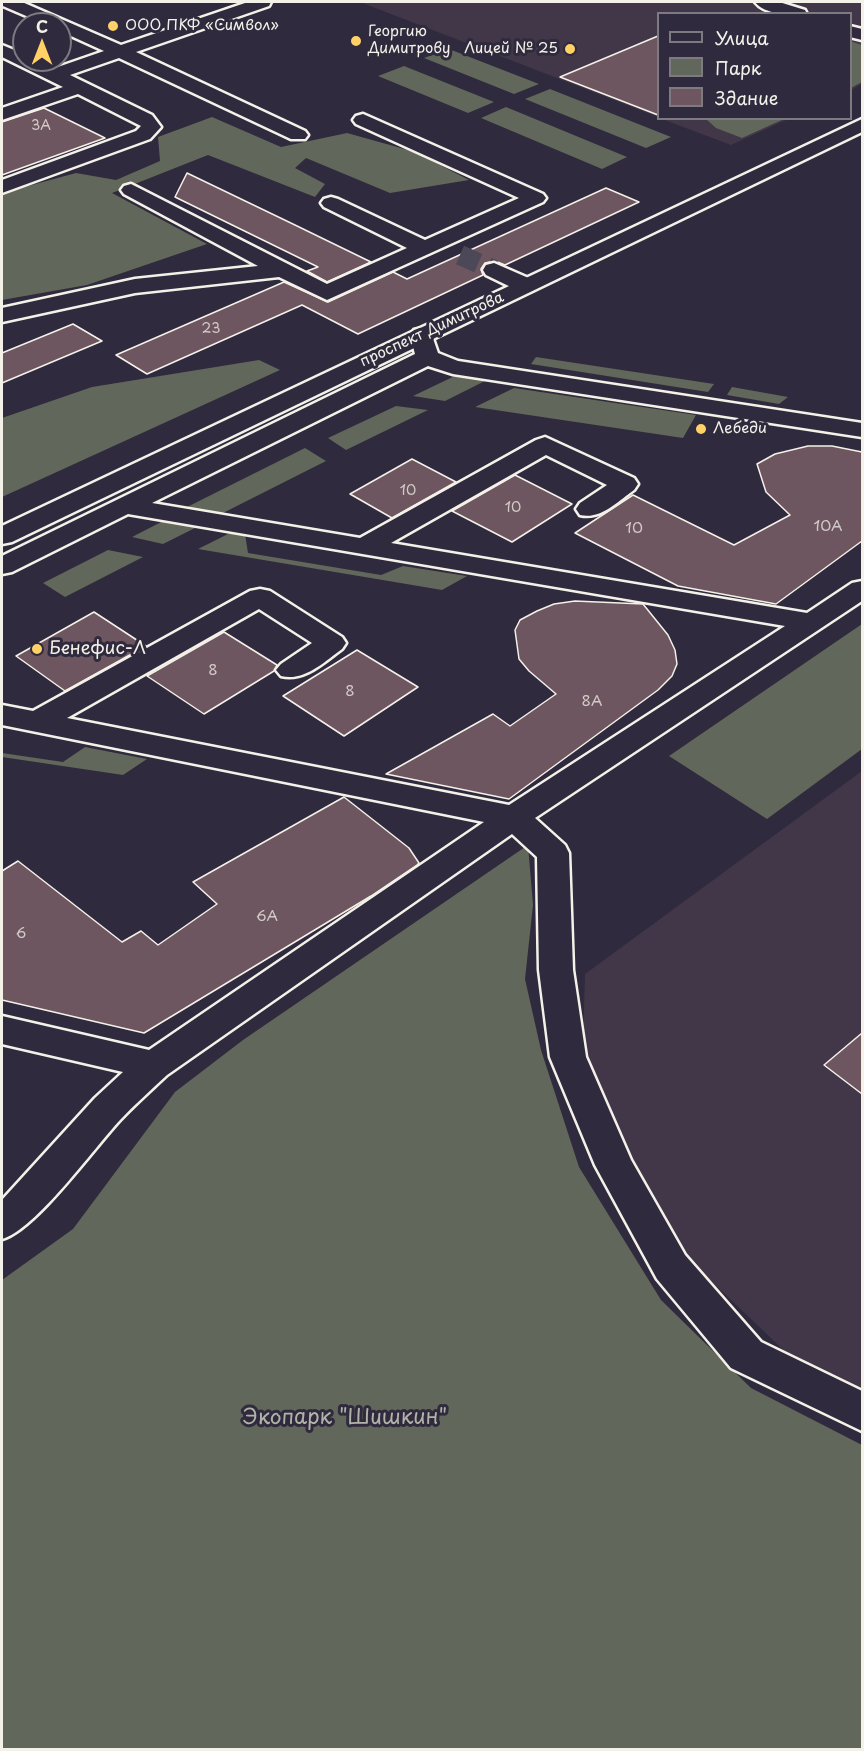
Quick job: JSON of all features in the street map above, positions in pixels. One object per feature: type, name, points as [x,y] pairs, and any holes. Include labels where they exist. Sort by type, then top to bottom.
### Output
[{"type":"main road","points":[[9,2],[32,12]]},
{"type":"main road","points":[[764,2],[793,12]]},
{"type":"main road","points":[[53,75],[122,52],[248,3]]},
{"type":"main road","points":[[72,29],[298,135]]},
{"type":"main road","points":[[2,187],[143,135],[151,127],[145,119],[47,72]]},
{"type":"main road","points":[[2,114],[78,88]]},
{"type":"main road","points":[[131,190],[327,293],[536,198],[363,120]]},
{"type":"main road","name":"проспект Димитрова","points":[[2,536],[424,346],[525,285],[862,125]]},
{"type":"main road","points":[[331,203],[432,246],[460,255]]},
{"type":"main road","points":[[2,315],[135,286],[282,270]]},
{"type":"main road","points":[[494,270],[525,285]]},
{"type":"main road","points":[[2,566],[125,506],[424,346],[453,367],[862,430]]},
{"type":"main road","points":[[365,546],[545,445],[625,484],[589,509]]},
{"type":"main road","points":[[125,506],[811,622]]},
{"type":"main road","points":[[2,1223],[19,1208],[108,1108],[154,1065],[514,817],[862,590]]},
{"type":"main road","points":[[37,722],[260,597],[332,643],[291,670]]},
{"type":"main road","points":[[2,715],[514,817],[553,853],[556,970],[568,1057],[614,1165],[671,1267],[746,1355],[862,1412]]},
{"type":"main road","points":[[2,1030],[154,1065]]},
{"type":"shaded area","name":"Лицей № 25","points":[[360,2],[862,2],[862,84],[852,89],[852,12],[657,12],[657,117]]},
{"type":"shaded area","points":[[665,120],[786,120],[731,145]]},
{"type":"shaded area","points":[[862,771],[862,1394],[797,1363],[684,1255],[606,1114],[583,1041],[585,974]]},
{"type":"green space","points":[[852,42],[862,45],[862,82],[852,87]]},
{"type":"green space","points":[[449,49],[539,84],[514,94],[424,58]]},
{"type":"green space","points":[[404,66],[494,102],[468,113],[378,76]]},
{"type":"green space","points":[[550,89],[671,137],[646,148],[525,99]]},
{"type":"green space","points":[[506,107],[627,157],[602,169],[481,118]]},
{"type":"green space","points":[[212,117],[281,147],[347,133],[415,152],[469,180],[390,193],[306,158],[295,168],[325,184],[315,197],[208,155],[112,193],[207,244],[87,285],[2,300],[2,193],[76,173],[116,180],[160,161],[158,137]]},
{"type":"green space","points":[[707,120],[782,120],[742,138],[716,128]]},
{"type":"green space","points":[[536,357],[714,384],[708,392],[531,364]]},
{"type":"green space","points":[[259,360],[280,370],[2,497],[2,418],[92,387]]},
{"type":"green space","points":[[461,373],[491,378],[445,401],[413,396]]},
{"type":"green space","points":[[732,387],[788,397],[779,404],[727,395]]},
{"type":"green space","points":[[514,388],[696,415],[683,438],[475,407]]},
{"type":"green space","points":[[396,406],[428,410],[346,450],[328,438]]},
{"type":"green space","points":[[305,448],[326,461],[221,514],[185,508]]},
{"type":"green space","points":[[165,520],[199,526],[163,544],[132,537]]},
{"type":"green space","points":[[232,532],[245,534],[248,553],[381,575],[403,566],[467,576],[442,590],[198,549]]},
{"type":"green space","points":[[108,550],[143,557],[65,597],[43,583]]},
{"type":"green space","points":[[862,624],[862,749],[767,819],[669,756]]},
{"type":"green space","points":[[85,747],[147,759],[123,775],[2,757],[2,753],[63,762]]},
{"type":"green space","name":"Экопарк \"Шишкин\"","points":[[528,845],[533,905],[525,979],[541,1050],[579,1167],[661,1300],[751,1388],[862,1445],[862,1749],[2,1749],[2,1280],[73,1229],[175,1092],[243,1040]]},
{"type":"building","points":[[657,36],[657,115],[560,77]]},
{"type":"building","points":[[44,108],[105,138],[2,175],[2,122]]},
{"type":"building","points":[[187,173],[371,262],[327,282],[307,271],[318,267],[175,197]]},
{"type":"building","points":[[606,188],[639,202],[505,265],[495,261],[485,263],[481,269],[483,275],[358,334],[302,305],[147,374],[116,355],[284,282],[328,302],[393,272],[407,279]]},
{"type":"building","points":[[73,324],[102,341],[2,383],[2,353]]},
{"type":"building","points":[[808,446],[832,446],[862,452],[862,541],[776,604],[678,586],[575,533],[633,495],[734,545],[790,515],[766,492],[757,464],[775,454]]},
{"type":"building","points":[[412,459],[456,482],[392,518],[350,494]]},
{"type":"building","points":[[515,475],[572,504],[512,542],[452,511]]},
{"type":"building","points":[[575,601],[643,604],[668,635],[675,650],[677,664],[672,676],[658,690],[509,799],[386,774],[493,714],[510,726],[556,694],[529,671],[519,659],[515,630],[520,620],[537,611],[554,604]]},
{"type":"building","points":[[94,612],[146,646],[65,691],[16,656]]},
{"type":"building","points":[[224,632],[277,665],[274,671],[204,714],[147,676]]},
{"type":"building","points":[[357,650],[418,687],[344,736],[283,696]]},
{"type":"building","points":[[344,797],[409,848],[419,863],[371,896],[144,1033],[2,1000],[2,871],[18,861],[122,942],[141,931],[158,945],[217,904],[193,882]]},
{"type":"building","points":[[862,1033],[862,1094],[824,1065]]},
{"type":"tunnel","points":[[460,255],[494,270]]},
{"type":"place","name":"ООО ПКФ «Символ»","points":[[113,26]]},
{"type":"place","name":"Георгию Димитрову","points":[[356,41]]},
{"type":"place","name":"Лицей № 25","points":[[570,49]]},
{"type":"place","name":"Лебеди","points":[[701,429]]},
{"type":"place","name":"Бенефис-Л","points":[[37,649]]}]
